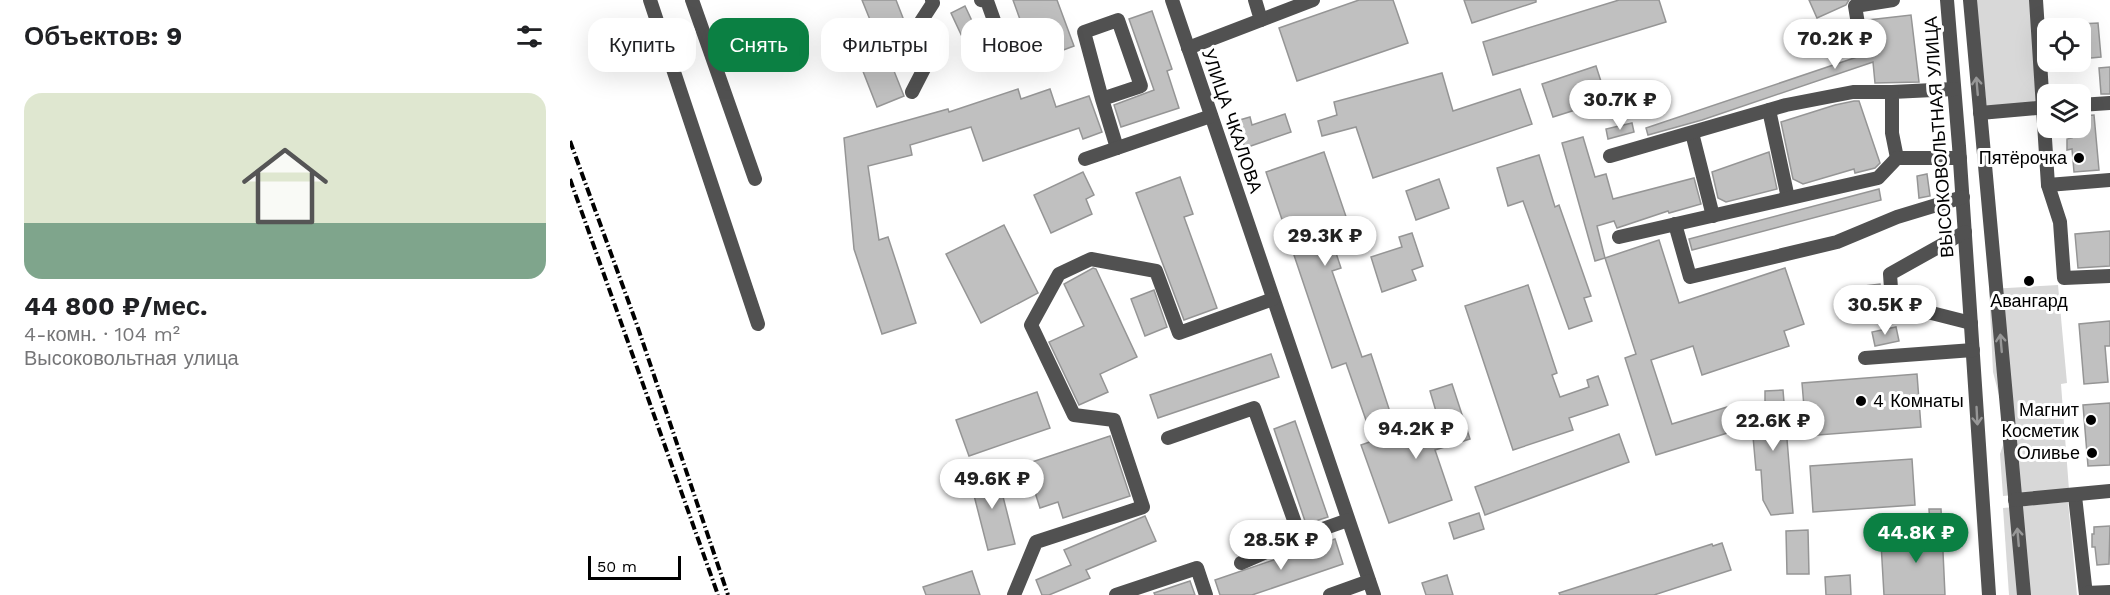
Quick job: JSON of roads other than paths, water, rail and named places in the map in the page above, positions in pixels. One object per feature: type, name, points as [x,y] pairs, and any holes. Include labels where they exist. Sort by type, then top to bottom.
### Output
[{"type":"street","points":[[650,0],[758,324]]},
{"type":"street","points":[[692,0],[755,179]]},
{"type":"street","points":[[912,92],[930,57],[920,23],[933,3],[932,0]]},
{"type":"street","points":[[981,0],[987,2],[993,18]]},
{"type":"street","name":"УЛИЦА ЧКАЛОВА","points":[[1172,0],[1374,595]]},
{"type":"street","points":[[1255,0],[1261,20]]},
{"type":"street","points":[[1188,48],[1313,0]]},
{"type":"street","points":[[1861,42],[1855,6],[1893,0]]},
{"type":"street","name":"ВЫСОКОВОЛЬТНАЯ УЛИЦА","points":[[1947,0],[1960,152],[1989,595]]},
{"type":"street","points":[[1970,0],[2024,595]]},
{"type":"street","points":[[2036,0],[2043,84]]},
{"type":"street","points":[[1102,99],[1141,86],[1118,20],[1084,32],[1102,99],[1117,148]]},
{"type":"street","points":[[1610,156],[1769,110],[1853,92],[1954,89]]},
{"type":"street","points":[[1892,92],[1892,133],[1897,158]]},
{"type":"street","points":[[2091,104],[2110,103]]},
{"type":"street","points":[[1980,113],[2037,108]]},
{"type":"street","points":[[1769,110],[1788,198]]},
{"type":"street","points":[[1085,159],[1211,116]]},
{"type":"street","points":[[1692,132],[1713,216]]},
{"type":"street","points":[[2046,138],[2048,185],[2060,222],[2064,278],[2110,276]]},
{"type":"street","points":[[1619,237],[1878,178],[1897,158],[1960,152]]},
{"type":"street","points":[[2048,185],[2110,180]]},
{"type":"street","points":[[1676,224],[1690,277],[1837,243],[1897,217],[1963,197]]},
{"type":"street","points":[[1965,232],[1890,274],[1891,293],[1892,303],[1971,323]]},
{"type":"street","points":[[1014,595],[1036,542],[1143,507],[1114,420],[1074,415],[1031,325],[1059,274],[1091,259],[1156,271],[1179,333],[1273,299]]},
{"type":"street","points":[[1865,358],[1973,350]]},
{"type":"street","points":[[1168,438],[1254,408],[1300,537]]},
{"type":"street","points":[[2015,500],[2110,491]]},
{"type":"street","points":[[2075,496],[2086,594],[2110,591]]},
{"type":"street","points":[[1241,563],[1300,537],[1348,520]]},
{"type":"street","points":[[1116,595],[1197,568],[1206,595]]},
{"type":"street","points":[[1330,595],[1369,581]]},
{"type":"railway","points":[[570,141],[637,325],[728,595]]},
{"type":"railway","points":[[570,179],[718,595]]},
{"type":"place","name":"Пятёрочка","points":[[2079,158]]},
{"type":"place","name":"Авангард","points":[[2029,281]]},
{"type":"place","name":"4 Комнаты","points":[[1861,401]]},
{"type":"place","name":"Магнит Косметик","points":[[2091,420]]},
{"type":"place","name":"Оливье","points":[[2092,453]]}]
